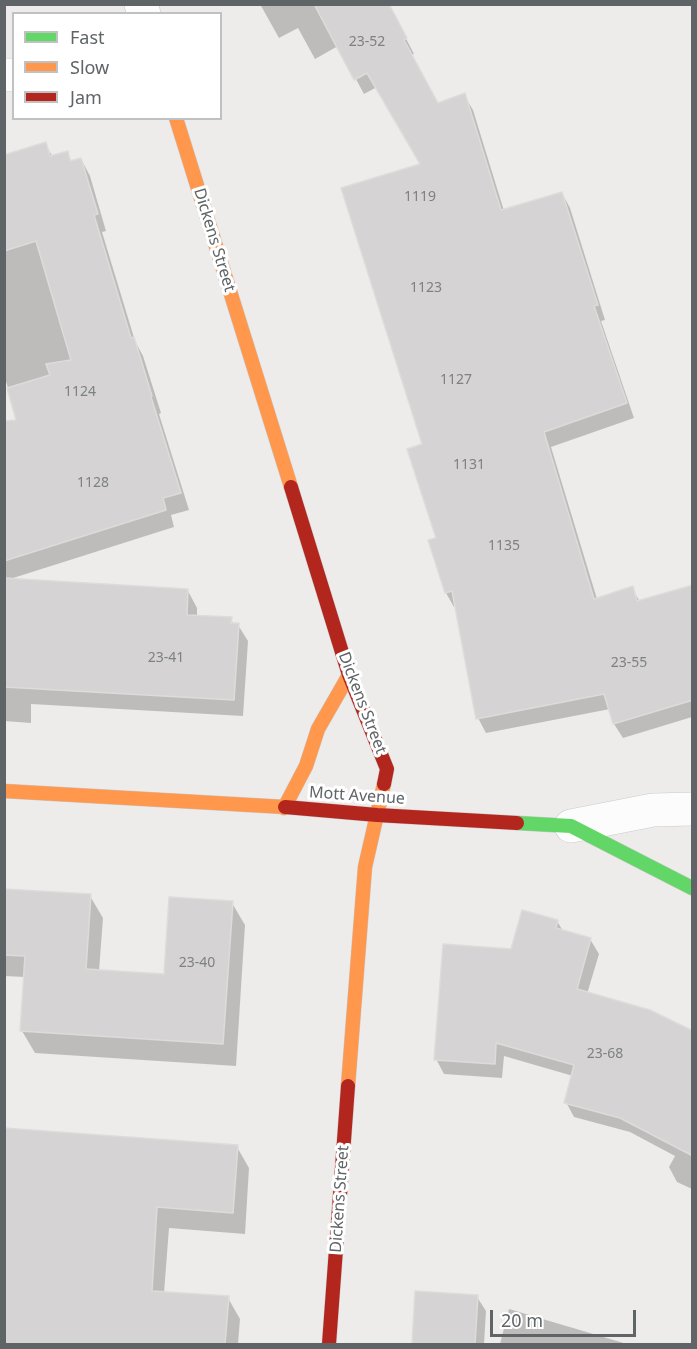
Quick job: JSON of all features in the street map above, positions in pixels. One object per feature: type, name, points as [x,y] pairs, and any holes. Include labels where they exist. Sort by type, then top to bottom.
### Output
[{"type":"street","name":"Dickens Street","points":[[177,120],[349,675],[387,769],[365,867],[329,1344]]},
{"type":"street","points":[[284,808],[306,766],[318,729],[349,675]]},
{"type":"street","name":"Mott Avenue","points":[[4,791],[571,826],[693,888]]},
{"type":"street","points":[[571,826],[653,810],[693,809]]},
{"type":"building","points":[[314,4],[389,4],[407,38],[404,40],[438,103],[465,93],[501,210],[562,192],[598,305],[594,306],[627,403],[544,432],[594,599],[633,586],[637,601],[693,585],[693,700],[613,724],[604,694],[476,719],[452,591],[445,593],[428,540],[436,538],[407,449],[422,444],[341,188],[420,164],[367,73],[354,80]]},
{"type":"building","points":[[46,142],[50,156],[68,151],[70,161],[81,158],[98,214],[94,215],[181,493],[163,498],[166,510],[4,561],[4,421],[16,420],[7,388],[50,375],[46,364],[71,360],[36,241],[4,251],[4,155]]},
{"type":"building","points":[[4,578],[188,589],[187,615],[232,617],[231,623],[239,623],[234,700],[4,687]]},
{"type":"building","points":[[4,889],[91,894],[86,969],[164,974],[169,897],[233,901],[223,1044],[20,1031],[25,956],[4,955]]},
{"type":"building","points":[[522,910],[558,920],[556,928],[591,938],[577,989],[650,1010],[693,1031],[693,1156],[620,1118],[564,1103],[574,1065],[496,1043],[495,1064],[434,1060],[443,944],[511,949]]},
{"type":"building","points":[[4,1128],[238,1145],[233,1213],[157,1207],[152,1291],[229,1296],[225,1344],[4,1344]]},
{"type":"building","points":[[415,1291],[478,1295],[475,1344],[412,1344]]},
{"type":"traffic: fast","points":[[517,823],[571,826],[692,888]]},
{"type":"traffic: slow","points":[[177,120],[291,487]]},
{"type":"traffic: slow","points":[[284,808],[306,766],[318,729],[349,675]]},
{"type":"traffic: slow","points":[[348,1086],[365,867],[384,784]]},
{"type":"traffic: slow","points":[[4,791],[285,807]]},
{"type":"traffic: jam","points":[[291,487],[349,675],[387,769],[384,784]]},
{"type":"traffic: jam","points":[[285,807],[517,823]]},
{"type":"traffic: jam","points":[[329,1344],[348,1086]]}]
